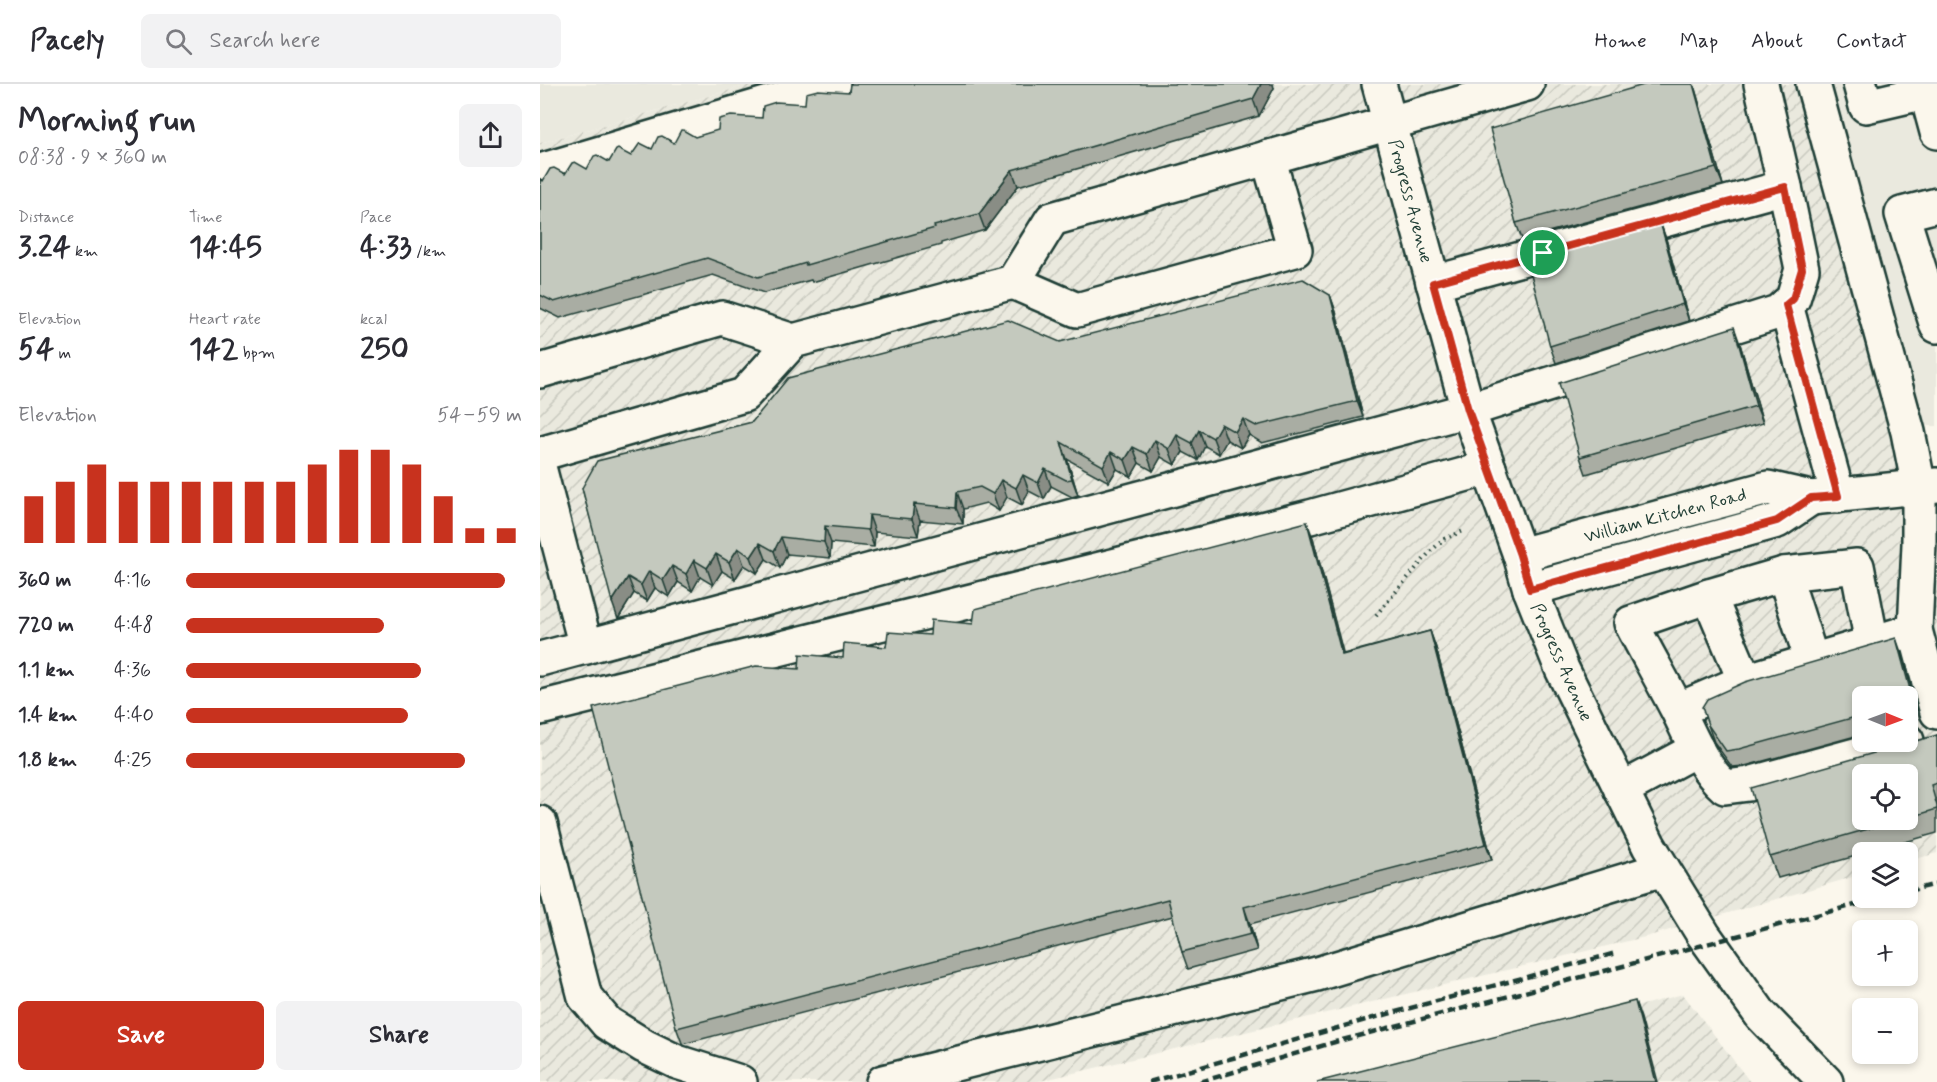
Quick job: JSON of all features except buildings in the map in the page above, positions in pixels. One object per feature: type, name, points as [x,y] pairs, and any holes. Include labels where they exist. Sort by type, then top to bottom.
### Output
[{"type":"main road","points":[[540,171],[833,84]]},
{"type":"main road","name":"Progress Avenue","points":[[1379,84],[1468,410],[1530,589],[1562,669],[1649,846],[1703,934],[1761,1015],[1826,1082]]},
{"type":"main road","points":[[1013,282],[1052,219],[1527,84]]},
{"type":"main road","points":[[540,659],[1468,410],[1778,312],[1793,299],[1802,269],[1761,84]]},
{"type":"main road","points":[[1813,84],[1908,432],[1928,486],[1919,544],[1915,630],[1937,712]]},
{"type":"main road","points":[[1860,84],[1866,106],[1925,88],[1937,132]]},
{"type":"main road","points":[[540,454],[744,395],[793,341],[1013,282],[1077,310],[1295,250],[1268,157]]},
{"type":"main road","points":[[1433,283],[1785,187]]},
{"type":"main road","points":[[1937,205],[1902,214],[1937,326]]},
{"type":"main road","points":[[1786,305],[1824,497]]},
{"type":"main road","points":[[540,371],[722,318],[793,341]]},
{"type":"main road","points":[[540,708],[1310,517],[1489,468]]},
{"type":"main road","points":[[540,471],[586,647]]},
{"type":"main road","name":"William Kitchen Road","points":[[1520,555],[1768,488],[1824,497],[1928,486]]},
{"type":"main road","name":"William Kitchen Road","points":[[1530,589],[1777,521],[1824,497]]},
{"type":"main road","points":[[1867,752],[1749,784],[1725,787],[1713,777],[1631,623],[1709,596],[1784,574],[1857,566],[1872,643]]},
{"type":"main road","points":[[1784,574],[1812,661]]},
{"type":"main road","points":[[1709,596],[1745,681]]},
{"type":"main road","points":[[1678,710],[1745,681],[1915,630]]},
{"type":"main road","points":[[1918,738],[1930,735],[1937,724]]},
{"type":"main road","points":[[1621,790],[1697,749]]},
{"type":"main road","points":[[540,824],[585,997],[607,1023],[644,1046],[677,1062],[740,1082]]},
{"type":"main road","points":[[883,1082],[1317,975],[1663,869]]},
{"type":"path","points":[[1376,615],[1430,552],[1444,539],[1466,530]]},
{"type":"shaded area","points":[[540,84],[752,84],[540,143]]},
{"type":"shaded area","points":[[752,84],[1799,84],[1937,500],[1937,853],[1918,858],[1918,842],[1852,842],[1852,877],[1649,936],[1036,1082],[540,1082],[540,143]]},
{"type":"shaded area","points":[[1799,84],[1937,84],[1937,426],[1890,426]]},
{"type":"shaded area","points":[[1683,994],[1750,1082],[1363,1082]]},
{"type":"railway","points":[[1918,889],[1937,884]]},
{"type":"railway","points":[[1200,1082],[1335,1042],[1852,906]]},
{"type":"railway","points":[[1149,1082],[1362,1021],[1616,953]]},
{"type":"route","points":[[1785,187],[1802,269],[1793,299],[1786,305],[1838,496],[1811,498],[1777,521],[1732,535],[1530,589],[1468,410],[1433,283],[1543,253],[1785,187]]}]
